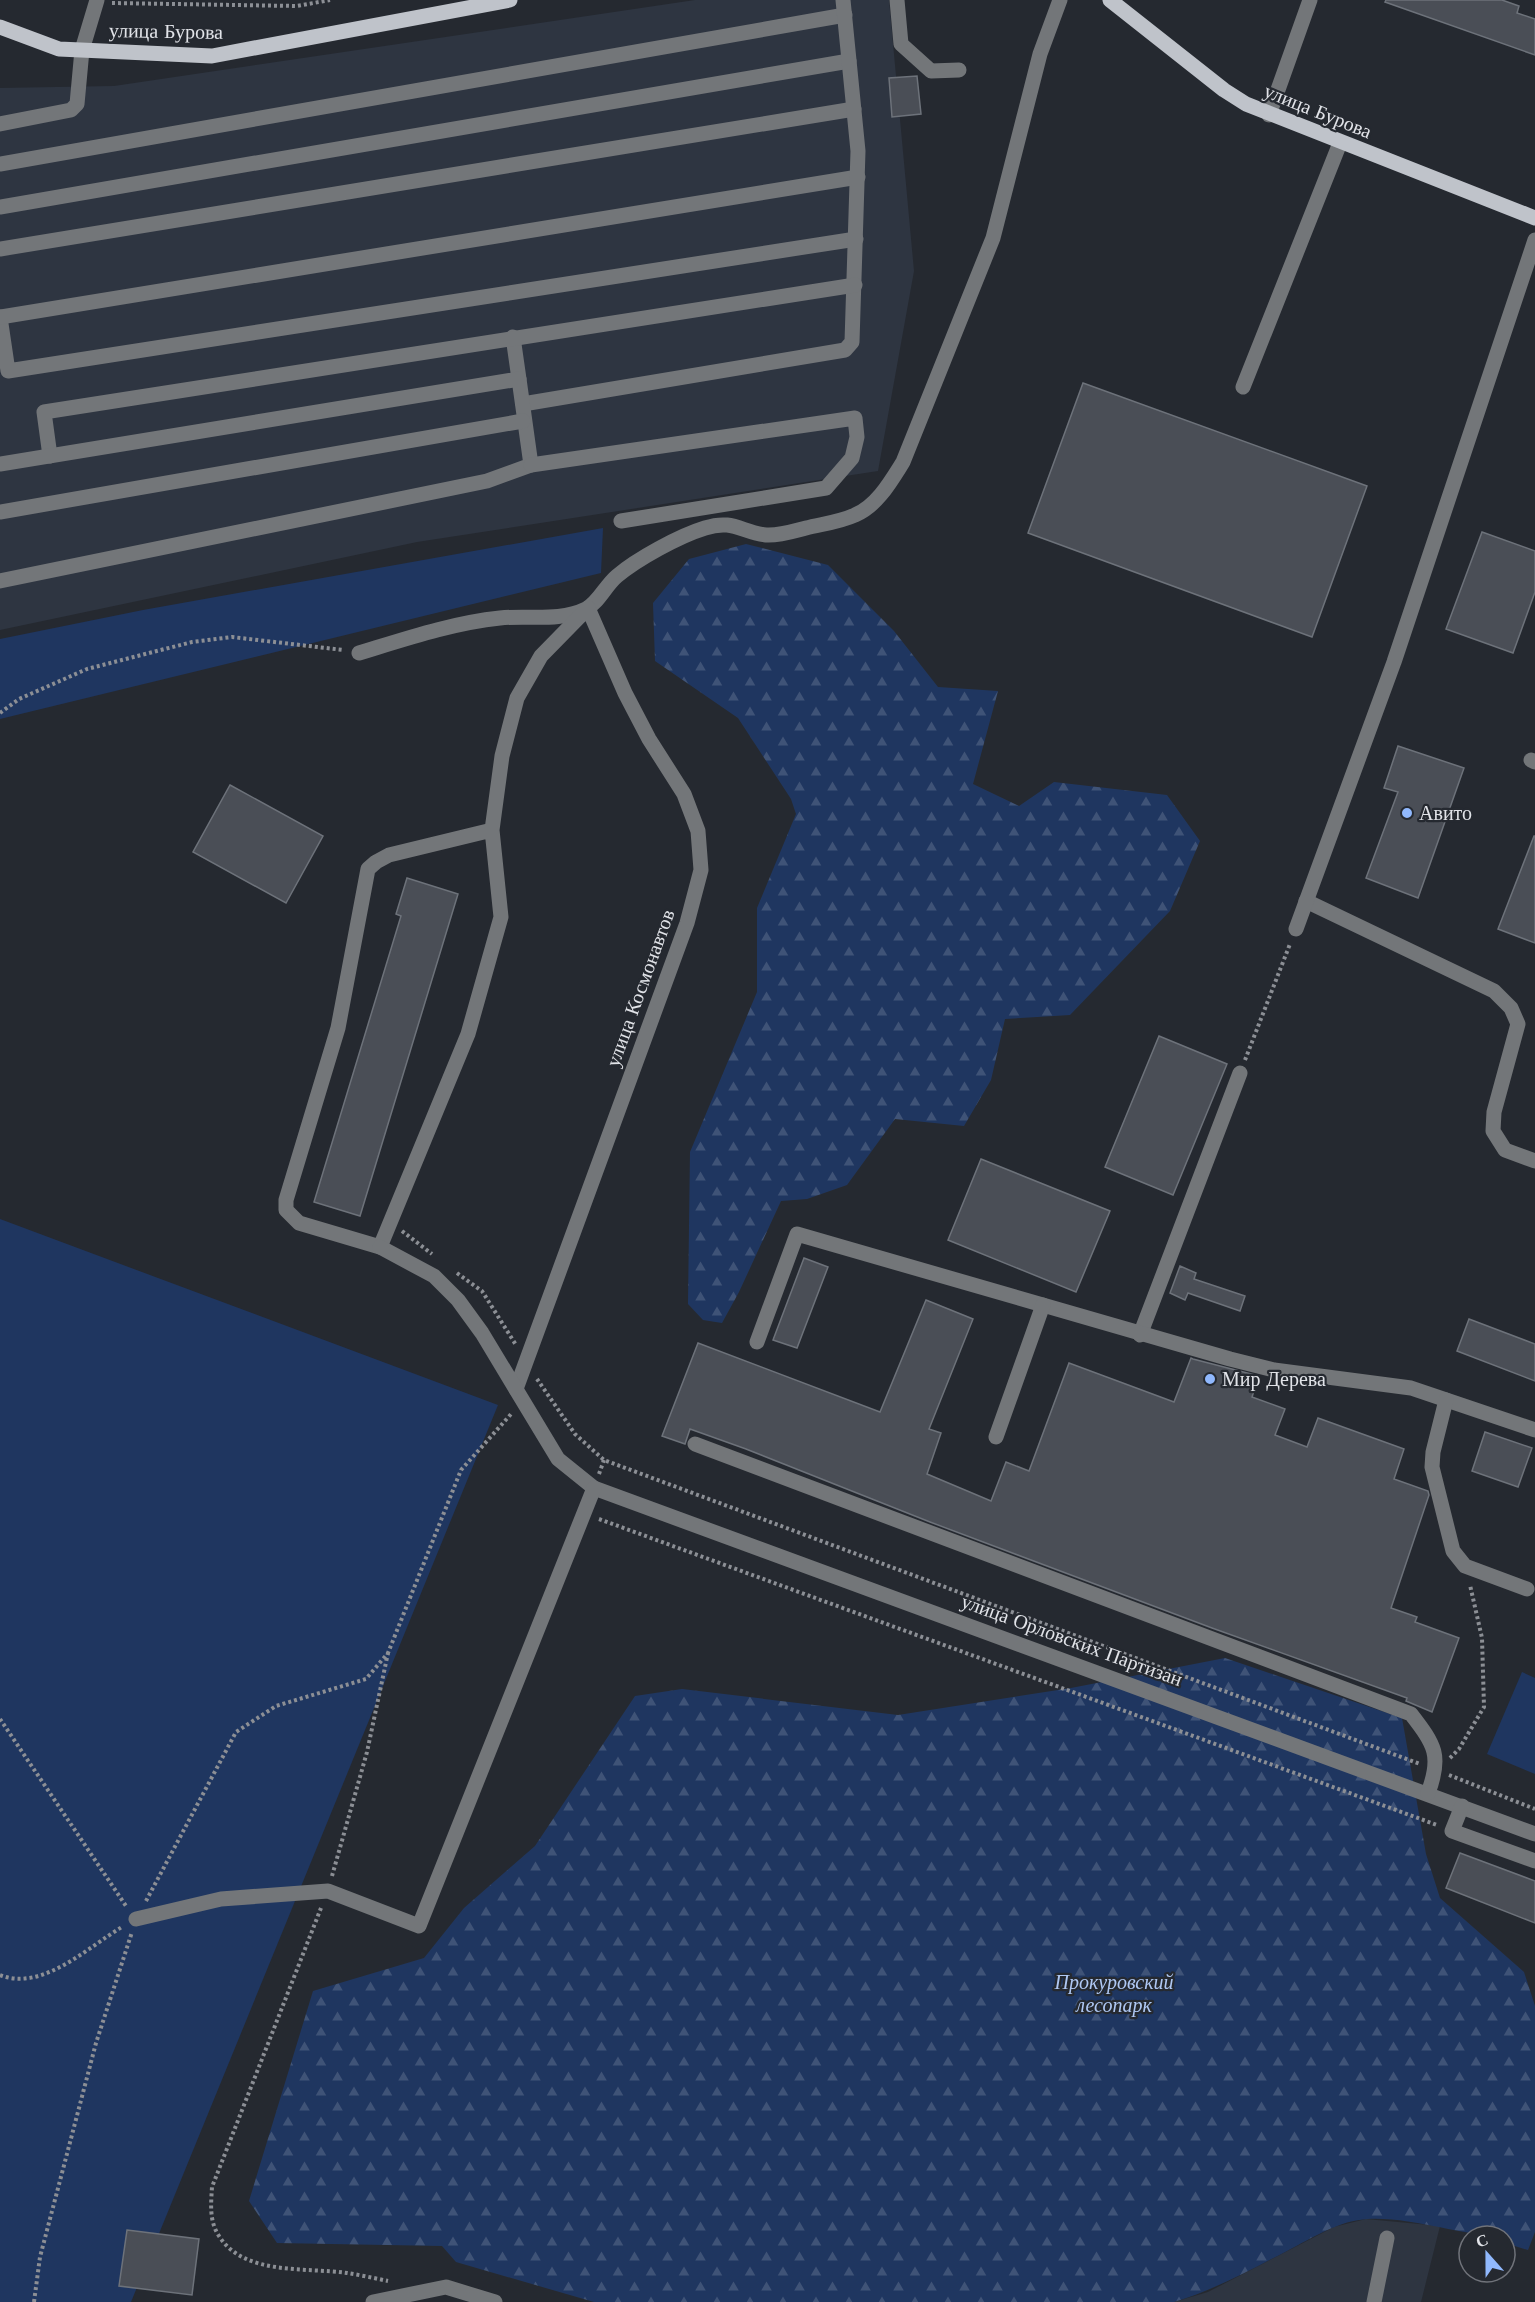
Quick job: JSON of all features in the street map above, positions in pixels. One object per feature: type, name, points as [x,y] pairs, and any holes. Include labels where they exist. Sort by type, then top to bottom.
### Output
[{"type":"main road","name":"улица Бурова","points":[[0,27],[59,49],[212,56],[510,0]]},
{"type":"main road","name":"улица Бурова","points":[[1110,0],[1224,90],[1269,115],[1535,218]]},
{"type":"street","points":[[897,0],[901,44],[931,71],[959,70]]},
{"type":"street","points":[[380,1247],[468,1034],[501,917],[492,830],[502,756],[517,698],[541,656],[617,576],[642,560],[704,528],[723,524],[739,525],[752,532],[768,535],[856,515],[884,492],[903,462],[993,238],[1040,54],[1060,0]]},
{"type":"street","points":[[1269,115],[1310,0]]},
{"type":"street","points":[[0,124],[71,110],[77,104],[82,50],[103,1]]},
{"type":"street","points":[[0,164],[844,8],[858,151],[852,342],[846,350],[523,404]]},
{"type":"street","points":[[0,207],[849,61]]},
{"type":"street","points":[[0,249],[854,109]]},
{"type":"street","points":[[1243,387],[1340,143]]},
{"type":"street","points":[[856,239],[8,371],[0,317],[858,177]]},
{"type":"street","points":[[1296,929],[1394,662],[1535,240]]},
{"type":"street","points":[[50,456],[44,412],[855,285]]},
{"type":"street","points":[[513,337],[531,465]]},
{"type":"street","points":[[0,464],[519,380]]},
{"type":"street","points":[[0,580],[487,481],[531,465],[855,418],[857,437],[852,458],[826,488],[621,521]]},
{"type":"street","points":[[0,512],[523,421]]},
{"type":"street","points":[[359,652],[445,627],[501,618],[551,618],[588,608]]},
{"type":"street","name":"улица Космонавтов","points":[[519,1396],[526,1362],[687,923],[701,870],[698,831],[684,794],[649,739],[625,693],[588,608]]},
{"type":"street","name":"улица Орловских Партизан","points":[[492,830],[389,855],[375,862],[364,879],[338,1028],[286,1200],[286,1210],[299,1223],[380,1247],[434,1276],[458,1300],[482,1333],[558,1459],[594,1488],[1535,1834]]},
{"type":"street","points":[[1306,901],[1494,991],[1511,1008],[1518,1024],[1494,1112],[1492,1131],[1505,1150],[1535,1161]]},
{"type":"street","points":[[1140,1335],[1240,1073]]},
{"type":"street","points":[[757,1342],[797,1234],[1140,1335],[1274,1370],[1411,1388],[1535,1430]]},
{"type":"street","points":[[996,1437],[1042,1305]]},
{"type":"street","points":[[1446,1400],[1433,1452],[1432,1467],[1453,1551],[1465,1566],[1527,1589]]},
{"type":"street","points":[[695,1444],[1411,1714],[1429,1738],[1436,1770],[1428,1793]]},
{"type":"street","points":[[136,1919],[221,1899],[328,1891],[418,1926],[594,1488]]},
{"type":"street","points":[[1462,1806],[1452,1831],[1535,1862]]},
{"type":"street","points":[[1374,2302],[1387,2238]]},
{"type":"street","points":[[374,2302],[443,2295],[495,2302]]},
{"type":"path","points":[[103,1],[297,6],[330,0]]},
{"type":"path","points":[[0,713],[19,699],[87,669],[192,642],[232,637],[294,642],[359,652]]},
{"type":"path","points":[[1240,1073],[1296,929]]},
{"type":"path","points":[[390,1222],[436,1257]]},
{"type":"path","points":[[455,1271],[482,1291],[526,1362],[575,1434],[604,1460],[1535,1809]]},
{"type":"path","points":[[396,2283],[347,2273],[271,2266],[235,2254],[219,2236],[211,2216],[212,2187],[328,1891],[367,1752],[388,1653],[461,1470],[519,1396]]},
{"type":"path","points":[[584,1513],[1452,1831]]},
{"type":"path","points":[[1436,1770],[1459,1749],[1484,1707],[1482,1638],[1465,1566]]},
{"type":"path","points":[[34,2302],[40,2257],[93,2054],[136,1919],[236,1732],[276,1706],[366,1679],[388,1653]]},
{"type":"path","points":[[0,1719],[136,1919]]},
{"type":"path","points":[[0,1975],[9,1978],[50,1974],[136,1919]]},
{"type":"shaded area","points":[[695,0],[889,0],[914,271],[878,471],[417,542],[0,630],[0,88],[114,86]]},
{"type":"shaded area","points":[[1366,2219],[1440,2226],[1421,2302],[1174,2302],[1208,2292],[1334,2227]]},
{"type":"green space","points":[[603,528],[601,573],[0,719],[0,639],[143,610]]},
{"type":"green space","points":[[746,544],[828,565],[894,631],[938,687],[998,691],[973,784],[1019,806],[1054,782],[1167,795],[1200,841],[1170,911],[1070,1015],[1005,1019],[991,1080],[964,1126],[895,1119],[847,1185],[807,1199],[781,1201],[739,1292],[722,1323],[703,1320],[688,1304],[690,1152],[757,992],[757,908],[796,814],[791,799],[738,718],[655,661],[653,603],[689,559]]},
{"type":"green space","points":[[0,1219],[498,1405],[131,2302],[0,2302]]},
{"type":"green space","name":"Прокуровский лесопарк","points":[[1225,1658],[1402,1718],[1426,1854],[1440,1898],[1524,1972],[1535,2006],[1535,2232],[1528,2250],[1517,2247],[1517,2224],[1457,2224],[1457,2231],[1403,2221],[1368,2219],[1326,2230],[1232,2279],[1174,2302],[594,2302],[456,2262],[442,2246],[277,2243],[249,2201],[313,1991],[424,1958],[464,1908],[535,1846],[635,1696],[682,1689],[898,1715],[1071,1688]]},
{"type":"green space","points":[[1522,1672],[1535,1678],[1535,1774],[1487,1754]]},
{"type":"building","points":[[1386,0],[1502,0],[1519,6],[1517,13],[1535,19],[1535,55],[1385,2]]},
{"type":"building","points":[[917,76],[921,114],[892,117],[889,78]]},
{"type":"building","points":[[1083,383],[1367,486],[1312,637],[1028,533]]},
{"type":"building","points":[[1482,532],[1535,551],[1535,592],[1513,653],[1446,629]]},
{"type":"building","points":[[1398,746],[1464,768],[1418,898],[1366,878],[1398,792],[1384,788]]},
{"type":"building","points":[[230,785],[323,836],[286,903],[193,852]]},
{"type":"building","points":[[1535,836],[1535,943],[1498,929]]},
{"type":"building","points":[[407,878],[458,894],[360,1216],[314,1202],[401,916],[396,914]]},
{"type":"building","points":[[1159,1036],[1227,1064],[1173,1195],[1105,1167]]},
{"type":"building","points":[[981,1159],[1110,1211],[1076,1292],[948,1240]]},
{"type":"building","points":[[804,1258],[828,1267],[797,1348],[773,1340]]},
{"type":"building","points":[[1180,1266],[1196,1273],[1194,1279],[1245,1296],[1240,1311],[1188,1293],[1185,1300],[1170,1293]]},
{"type":"building","points":[[926,1300],[973,1319],[929,1429],[941,1433],[927,1474],[991,1501],[1006,1462],[1029,1471],[1069,1363],[1174,1402],[1191,1358],[1259,1376],[1252,1397],[1285,1409],[1275,1435],[1307,1447],[1318,1418],[1404,1449],[1394,1479],[1428,1491],[1429,1495],[1391,1608],[1417,1617],[1415,1622],[1459,1638],[1432,1712],[1406,1701],[1407,1698],[1212,1628],[930,1522],[746,1449],[690,1429],[685,1444],[662,1436],[698,1343],[880,1412]]},
{"type":"building","points":[[1469,1319],[1535,1344],[1535,1381],[1457,1351]]},
{"type":"building","points":[[1485,1432],[1532,1448],[1518,1487],[1472,1471]]},
{"type":"building","points":[[1460,1853],[1535,1881],[1535,1923],[1446,1888]]},
{"type":"building","points":[[127,2230],[199,2239],[192,2295],[119,2286]]},
{"type":"place","name":"Авито","points":[[1407,813]]},
{"type":"place","name":"Мир Дерева","points":[[1210,1379]]}]
